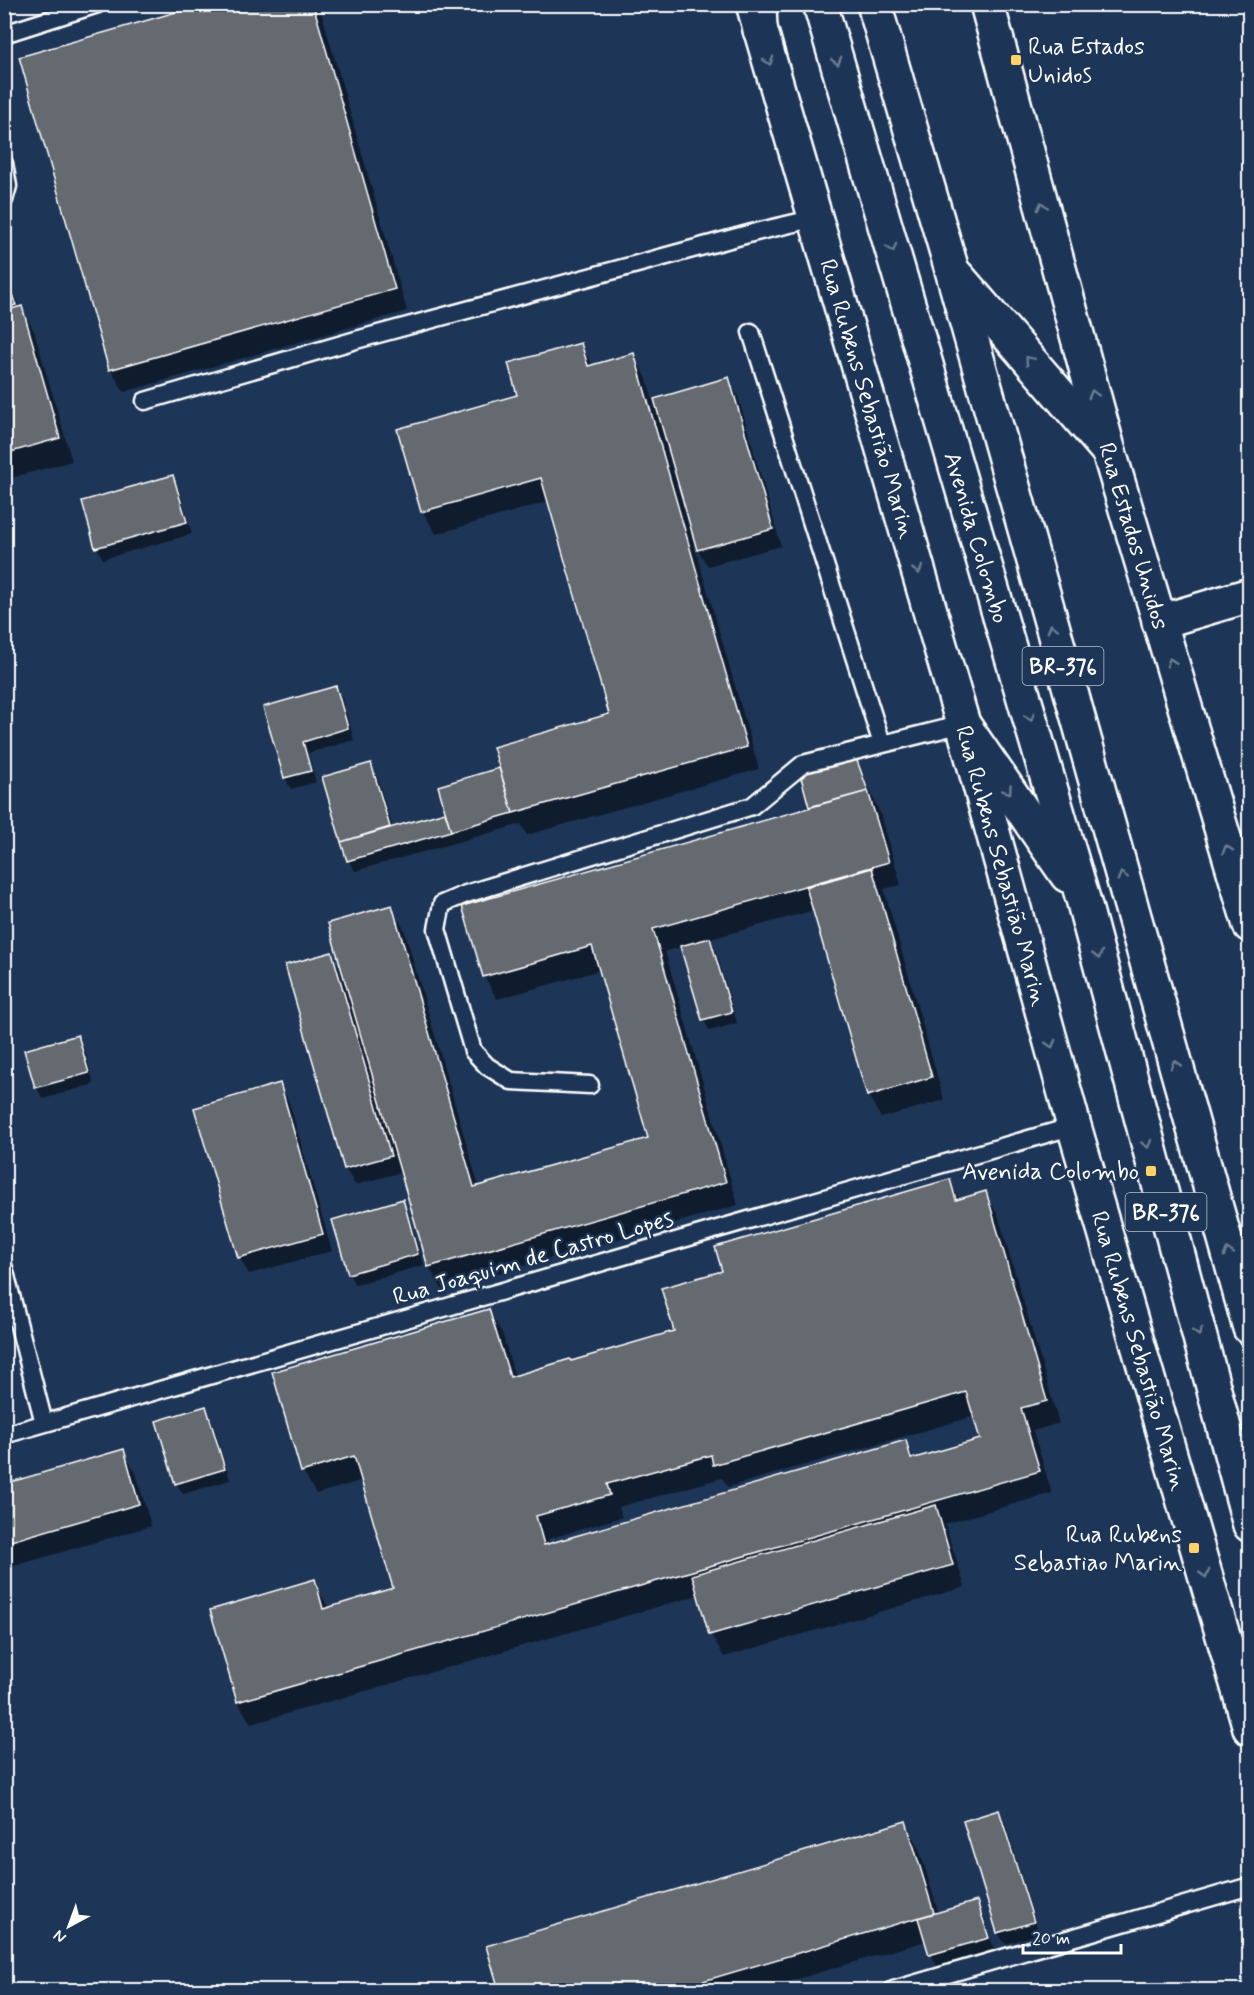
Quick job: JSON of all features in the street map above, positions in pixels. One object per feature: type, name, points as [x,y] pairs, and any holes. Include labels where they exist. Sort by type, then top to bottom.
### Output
[{"type":"main road","name":"Avenida Colombo","points":[[820,4],[1083,899],[1250,1525]]},
{"type":"main road","name":"Avenida Colombo","points":[[874,4],[952,270],[1250,1328]]},
{"type":"main road","name":"Rua Estados Unidos","points":[[987,4],[1109,452],[1250,925]]},
{"type":"main road","name":"Rua Rubens Sebastião Marin","points":[[757,13],[963,724],[1074,1126],[1250,1728]]},
{"type":"main road","points":[[952,270],[1109,452]]},
{"type":"main road","points":[[1159,622],[1250,595]]},
{"type":"main road","points":[[963,724],[1083,899]]},
{"type":"lane","points":[[4,34],[98,4]]},
{"type":"lane","points":[[4,163],[8,186],[4,200]]},
{"type":"lane","points":[[145,401],[356,340],[752,233],[816,218]]},
{"type":"lane","points":[[751,332],[882,744]]},
{"type":"lane","points":[[590,1085],[511,1081],[487,1066],[473,1052],[436,929],[442,904],[752,806],[803,764],[963,724]]},
{"type":"lane","name":"Rua Joaquim de Castro Lopes","points":[[4,1435],[1074,1126]]},
{"type":"lane","points":[[4,1268],[44,1423]]},
{"type":"lane","points":[[893,1990],[1250,1886]]},
{"type":"building","points":[[204,4],[313,4],[395,289],[109,370],[19,57]]},
{"type":"building","points":[[4,273],[16,305],[4,308]]},
{"type":"building","points":[[22,306],[60,438],[4,454],[4,311]]},
{"type":"building","points":[[581,343],[588,366],[634,353],[747,747],[513,813],[493,747],[609,714],[541,478],[421,512],[397,429],[517,395],[508,363]]},
{"type":"building","points":[[729,377],[773,529],[697,550],[654,399]]},
{"type":"building","points":[[173,475],[187,522],[95,548],[82,501]]},
{"type":"building","points":[[336,686],[348,728],[303,742],[311,771],[284,778],[263,707]]},
{"type":"building","points":[[855,755],[868,791],[809,807],[799,770]]},
{"type":"building","points":[[371,763],[390,827],[341,842],[322,777]]},
{"type":"building","points":[[499,768],[513,813],[451,831],[438,786]]},
{"type":"building","points":[[868,791],[889,862],[653,929],[726,1182],[428,1267],[328,923],[392,905],[474,1187],[648,1138],[592,946],[483,977],[462,906]]},
{"type":"building","points":[[445,812],[451,831],[347,861],[341,842]]},
{"type":"building","points":[[872,868],[932,1077],[867,1096],[806,887]]},
{"type":"building","points":[[710,938],[732,1012],[702,1020],[680,946]]},
{"type":"building","points":[[332,952],[391,1156],[344,1169],[285,965]]},
{"type":"building","points":[[78,1035],[89,1073],[35,1088],[24,1050]]},
{"type":"building","points":[[280,1083],[323,1234],[238,1258],[194,1108]]},
{"type":"building","points":[[950,1179],[956,1200],[986,1191],[1047,1401],[1021,1408],[1040,1471],[237,1702],[210,1610],[315,1579],[323,1609],[393,1588],[354,1456],[301,1472],[272,1372],[489,1309],[510,1377],[570,1359],[571,1361],[674,1331],[661,1288],[722,1271],[715,1247]],"holes":[[[966,1392],[980,1439],[911,1459],[906,1440],[544,1545],[536,1516],[610,1495],[607,1484],[711,1455],[713,1465]]]},
{"type":"building","points":[[403,1199],[418,1254],[348,1274],[332,1220]]},
{"type":"building","points":[[206,1406],[225,1469],[175,1484],[156,1421]]},
{"type":"building","points":[[124,1449],[139,1504],[4,1543],[4,1484]]},
{"type":"building","points":[[936,1505],[953,1565],[709,1635],[692,1575]]},
{"type":"building","points":[[999,1810],[1034,1922],[997,1933],[963,1821]]},
{"type":"building","points":[[906,1821],[934,1913],[673,1990],[499,1990],[486,1946]]},
{"type":"building","points":[[977,1901],[989,1938],[929,1955],[918,1918]]},
{"type":"place","name":"Rua Estados Unidos","points":[[1016,60]]},
{"type":"place","name":"Avenida Colombo","points":[[1151,1171]]},
{"type":"place","name":"Rua Rubens Sebastiao Marin","points":[[1194,1548]]}]
